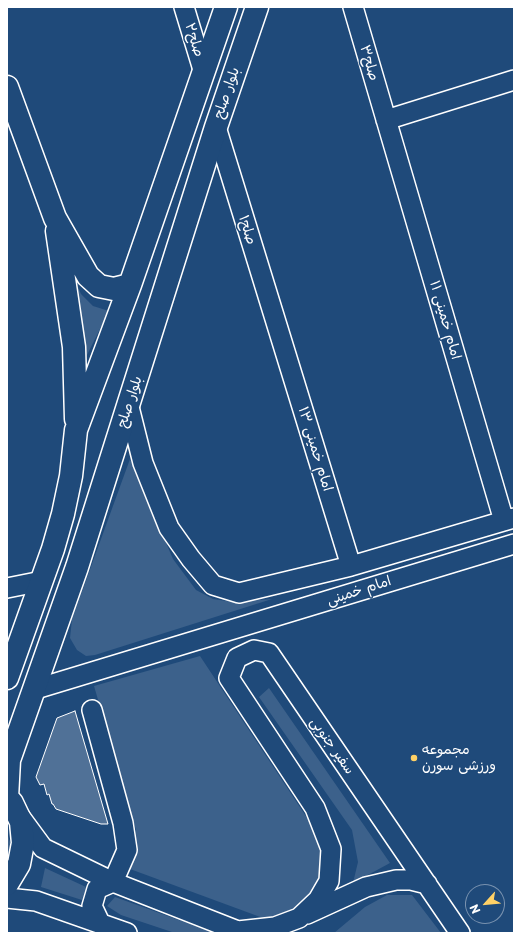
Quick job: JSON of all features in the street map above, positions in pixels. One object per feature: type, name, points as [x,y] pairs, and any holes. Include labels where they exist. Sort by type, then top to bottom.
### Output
[{"type":"main road","name":"بلوار صلح","points":[[7,678],[42,581],[63,514],[71,476],[76,430],[130,286],[226,7]]},
{"type":"main road","name":"بلوار صلح","points":[[10,801],[9,760],[36,689],[129,407],[216,128],[257,7]]},
{"type":"main road","points":[[7,87],[56,218],[88,276],[99,286],[114,289],[130,286]]},
{"type":"main road","points":[[56,218],[74,347],[76,430]]},
{"type":"main road","points":[[7,884],[19,864],[23,843],[21,822],[10,801]]},
{"type":"street","name":"صلح۲","points":[[184,7],[204,73]]},
{"type":"street","name":"صلح۳","points":[[353,7],[386,120]]},
{"type":"street","points":[[386,120],[514,80]]},
{"type":"street","name":"امام خمینی ۱۱","points":[[386,120],[509,520]]},
{"type":"street","name":"۱صلح","points":[[216,128],[279,333]]},
{"type":"street","name":"امام خمینی ۱۳","points":[[279,333],[351,566]]},
{"type":"street","name":"امام خمینی","points":[[129,407],[143,464],[169,528],[191,559],[213,585],[239,593],[351,566],[509,520]]},
{"type":"street","name":"امام خمینی","points":[[36,689],[514,544]]},
{"type":"street","points":[[393,554],[399,578]]},
{"type":"street","points":[[7,588],[42,581]]},
{"type":"street","name":"سفیر جنوبی","points":[[299,918],[318,900],[329,881],[331,849],[315,808],[230,678],[237,658],[254,650],[269,653],[460,933]]},
{"type":"street","points":[[92,710],[124,823],[127,850],[113,882],[97,889],[92,906],[100,923]]},
{"type":"street","points":[[10,801],[43,848],[113,882],[241,932],[275,927],[299,918],[366,887],[396,880],[411,880],[427,884]]},
{"type":"street","points":[[7,898],[36,901],[128,933]]},
{"type":"shaded area","points":[[66,259],[81,294],[93,306],[109,311],[85,359]]},
{"type":"shaded area","points":[[130,459],[173,559],[196,590],[213,599],[233,602],[272,599],[95,655],[86,656],[77,650],[70,638],[72,619]]},
{"type":"shaded area","points":[[200,656],[321,839],[326,869],[316,893],[293,911],[283,915],[263,918],[130,869],[136,830],[94,686]]},
{"type":"shaded area","points":[[269,688],[390,863],[353,883],[358,862],[352,830],[259,697]]},
{"type":"shaded area","points":[[7,833],[10,842],[10,858],[7,865]]},
{"type":"shaded area","points":[[45,868],[86,887],[82,900],[41,887]]},
{"type":"shaded area","points":[[387,895],[412,895],[441,933],[334,933],[365,907]]},
{"type":"shaded area","points":[[115,897],[215,933],[175,933],[121,915],[107,906]]},
{"type":"building","points":[[75,711],[108,824],[101,824],[56,809],[52,804],[49,794],[47,795],[44,784],[40,785],[36,777],[57,718]]},
{"type":"place","name":"مجموعه ورزشی سورن","points":[[414,758]]}]
